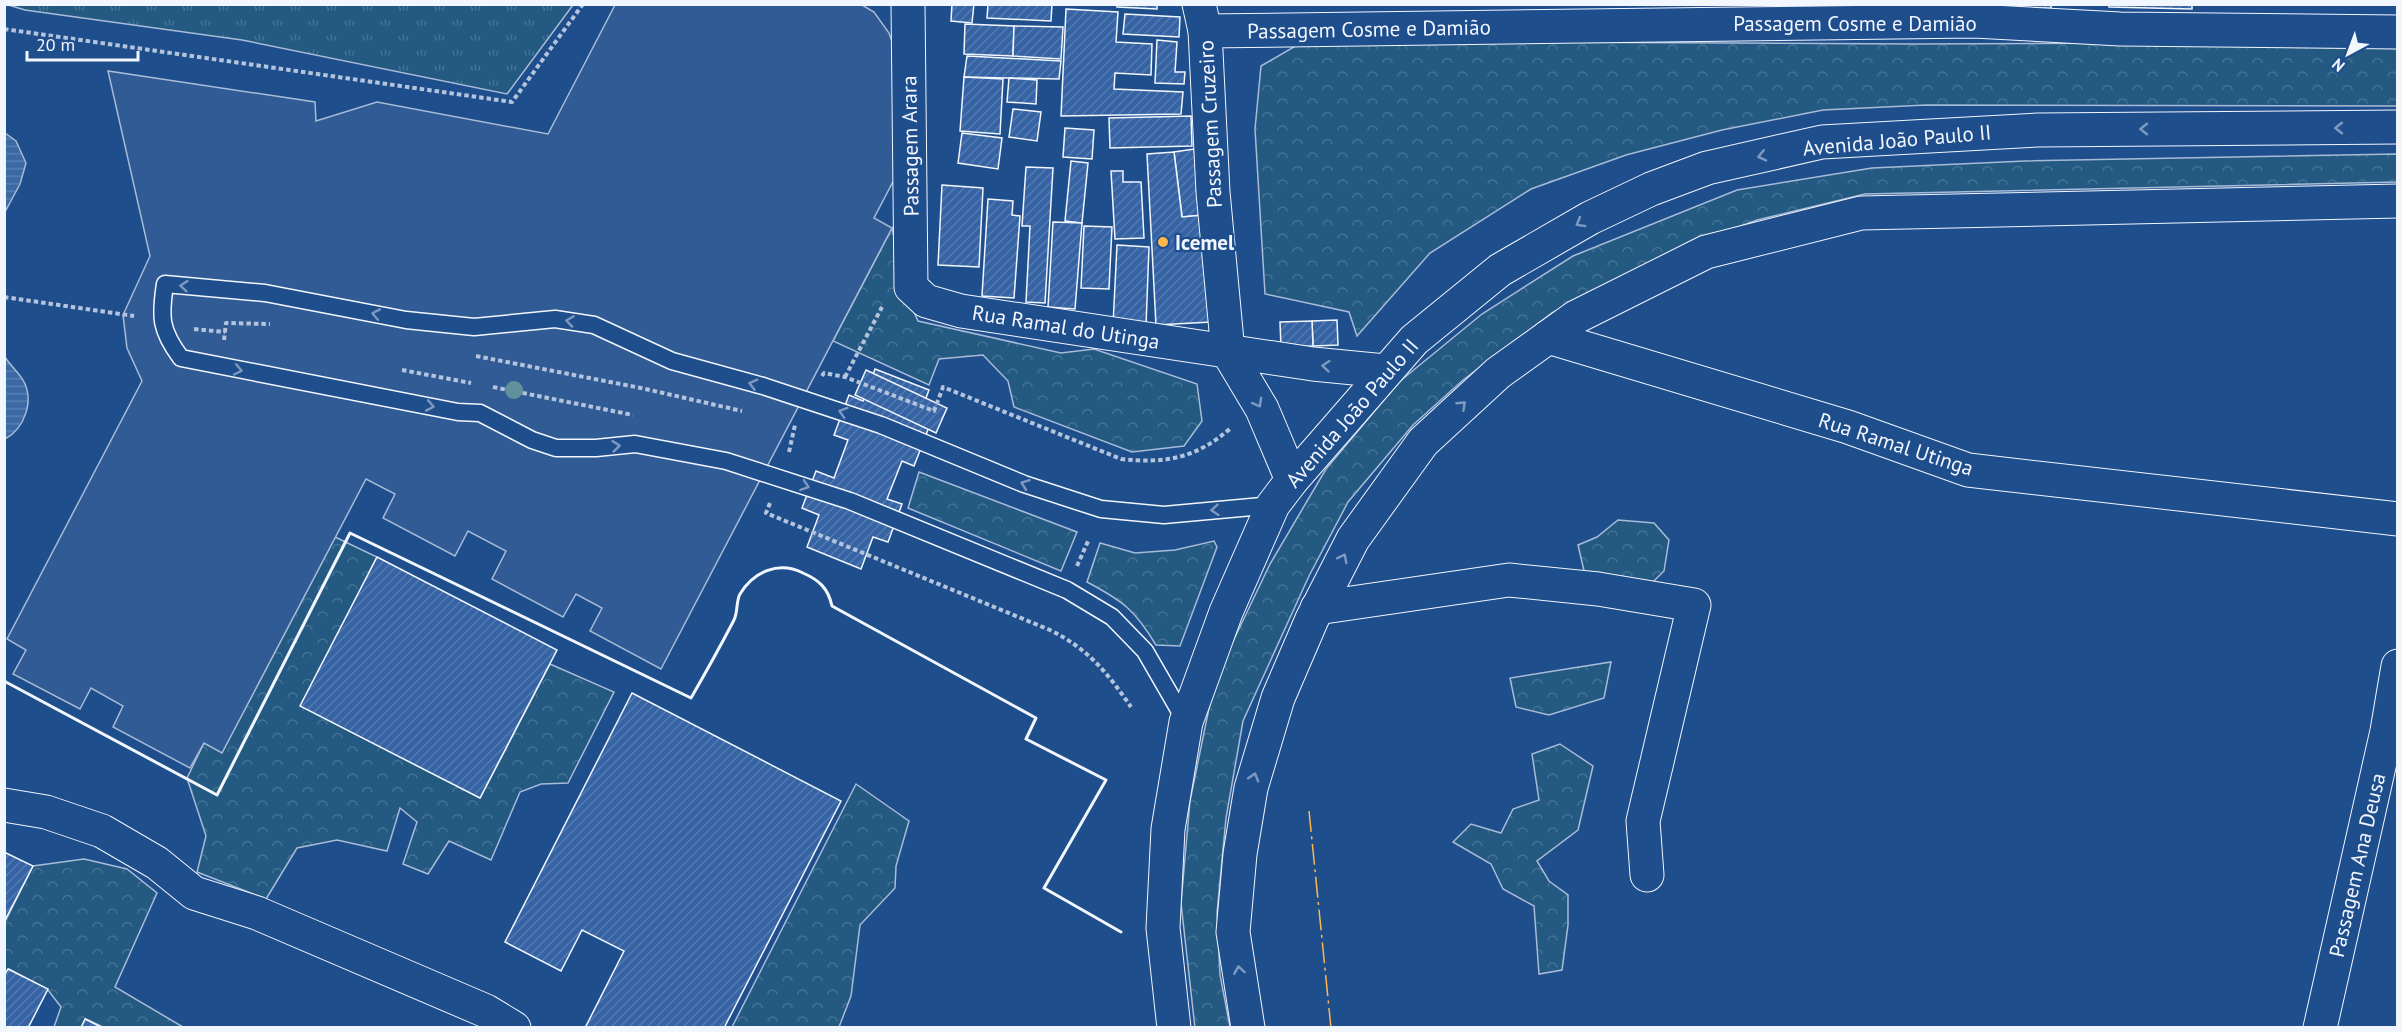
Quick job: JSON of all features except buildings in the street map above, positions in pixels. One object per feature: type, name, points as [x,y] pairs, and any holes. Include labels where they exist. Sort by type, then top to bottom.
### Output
[{"type":"street","name":"Passagem Arara","points":[[908,4],[911,287]]},
{"type":"street","name":"Passagem Cosme e Damião","points":[[1202,18],[1973,13],[2120,29],[2267,18],[2397,32]]},
{"type":"street","name":"Passagem Cruzeiro","points":[[1202,18],[1213,192],[1228,352]]},
{"type":"street","name":"Avenida João Paulo II","points":[[1174,1028],[1163,928],[1168,829],[1186,722],[1226,612],[1283,493],[1385,370],[1414,340],[1500,270],[1590,218],[1651,189],[1707,168],[1822,142],[1920,134],[2038,130],[2397,128]]},
{"type":"street","points":[[1248,1028],[1233,932],[1240,854],[1251,788],[1278,698],[1317,608],[1353,539],[1423,442],[1498,373],[1576,316],[1706,252],[1861,213],[2397,201]]},
{"type":"street","name":"Rua Ramal do Utinga","points":[[911,287],[926,301],[942,308],[1313,364],[1385,370]]},
{"type":"street","name":"Rua Ramal Utinga","points":[[1548,337],[1848,427],[1968,470],[2397,519]]},
{"type":"street","points":[[1228,352],[1262,409],[1283,493]]},
{"type":"street","points":[[1317,608],[1509,580],[1598,589],[1694,605],[1643,821],[1647,875]]},
{"type":"street","name":"Passagem Ana Deusa","points":[[2320,1028],[2387,731],[2397,666]]},
{"type":"street","points":[[4,805],[46,812],[102,831],[157,863],[194,893],[257,913],[486,1011],[514,1028]]},
{"type":"lane","points":[[1186,722],[1145,651],[1112,617],[1067,590],[850,501],[726,461],[635,444],[596,448],[556,448],[532,440],[480,413],[458,412],[181,358],[168,341],[162,325],[165,284],[266,293],[406,320],[474,327],[555,319],[594,325],[672,361],[763,386],[881,424],[1024,484],[1101,509],[1164,515],[1283,493]]},
{"type":"path","points":[[4,29],[512,102],[583,4]]},
{"type":"path","points":[[4,297],[138,316]]},
{"type":"path","points":[[235,342],[224,341],[226,323],[279,326]]},
{"type":"path","points":[[465,354],[641,388],[751,414]]},
{"type":"path","points":[[400,370],[479,384]]},
{"type":"path","points":[[845,377],[934,411],[943,387],[1121,459],[1152,463],[1185,456],[1215,442],[1237,423]]},
{"type":"path","points":[[491,386],[634,416]]},
{"type":"path","points":[[778,450],[789,452],[795,424],[784,422]]},
{"type":"path","points":[[766,513],[1050,630],[1076,643],[1110,677],[1131,707]]},
{"type":"path","points":[[1076,569],[1089,539]]},
{"type":"green space","points":[[5,4],[573,5],[507,94],[242,40],[25,10]]},
{"type":"green space","points":[[1304,41],[1916,44],[2397,42],[2398,106],[1926,105],[1823,110],[1722,130],[1626,155],[1531,189],[1430,253],[1357,336],[1349,312],[1265,294],[1255,129],[1261,66]]},
{"type":"green space","points":[[2397,154],[2397,182],[1865,194],[1757,220],[1665,254],[1552,313],[1463,380],[1413,425],[1348,502],[1309,576],[1243,721],[1226,818],[1217,913],[1220,975],[1230,1027],[1195,1028],[1181,903],[1190,801],[1215,679],[1270,564],[1326,469],[1399,382],[1482,314],[1573,256],[1737,190],[1872,168],[2025,161]]},
{"type":"green space","points":[[892,228],[908,298],[918,321],[1061,353],[1094,349],[1197,384],[1202,421],[1184,446],[1132,452],[1014,407],[1008,381],[983,355],[939,359],[929,385],[833,341]]},
{"type":"green space","points":[[919,472],[1077,532],[1061,571],[908,508]]},
{"type":"green space","points":[[1618,520],[1654,523],[1669,540],[1664,571],[1646,589],[1585,575],[1578,545],[1597,537]]},
{"type":"green space","points":[[335,537],[377,557],[301,706],[480,798],[550,664],[614,692],[568,783],[541,784],[520,792],[491,860],[449,841],[428,874],[403,864],[417,822],[400,808],[387,851],[337,840],[297,848],[266,899],[197,872],[206,836],[187,778],[204,743],[222,752]]},
{"type":"green space","points":[[1214,541],[1217,547],[1180,646],[1156,645],[1127,608],[1087,582],[1100,543],[1135,553],[1175,550]]},
{"type":"green space","points":[[1611,662],[1604,698],[1549,715],[1516,707],[1510,678]]},
{"type":"green space","points":[[1560,744],[1593,766],[1578,830],[1537,861],[1549,881],[1568,895],[1568,925],[1562,970],[1539,974],[1534,906],[1503,889],[1491,864],[1453,842],[1471,824],[1501,833],[1513,809],[1539,800],[1532,754]]},
{"type":"green space","points":[[856,784],[909,821],[896,866],[895,888],[860,925],[851,996],[839,1027],[732,1027]]},
{"type":"green space","points":[[84,859],[127,869],[157,893],[115,987],[183,1027],[103,1027],[86,1019],[81,1027],[54,1027],[61,1007],[48,990],[9,969],[5,976],[5,922],[33,866]]},
{"type":"shaded area","points":[[615,5],[862,5],[874,12],[889,33],[897,56],[897,174],[874,218],[892,228],[661,669],[590,631],[602,608],[576,594],[563,617],[492,579],[506,551],[468,531],[455,556],[383,518],[395,494],[366,479],[222,753],[204,743],[190,768],[113,727],[123,706],[91,688],[80,709],[13,674],[26,650],[7,639],[142,381],[127,348],[123,315],[150,256],[108,71],[315,102],[316,121],[377,102],[548,134]]},
{"type":"shaded area","points":[[5,133],[16,141],[26,163],[20,184],[5,212]]},
{"type":"shaded area","points":[[5,357],[23,380],[28,405],[18,429],[5,439]]},
{"type":"wall","points":[[4,681],[217,795],[350,533],[691,698],[734,620],[740,594],[746,586],[752,579],[768,570],[776,568],[794,570],[822,585],[832,606],[1036,718],[1026,739],[1106,780],[1044,888],[1121,932]]},
{"type":"power","points":[[1309,811],[1331,1028]]},
{"type":"place","name":"Icemel","points":[[1163,242]]}]
